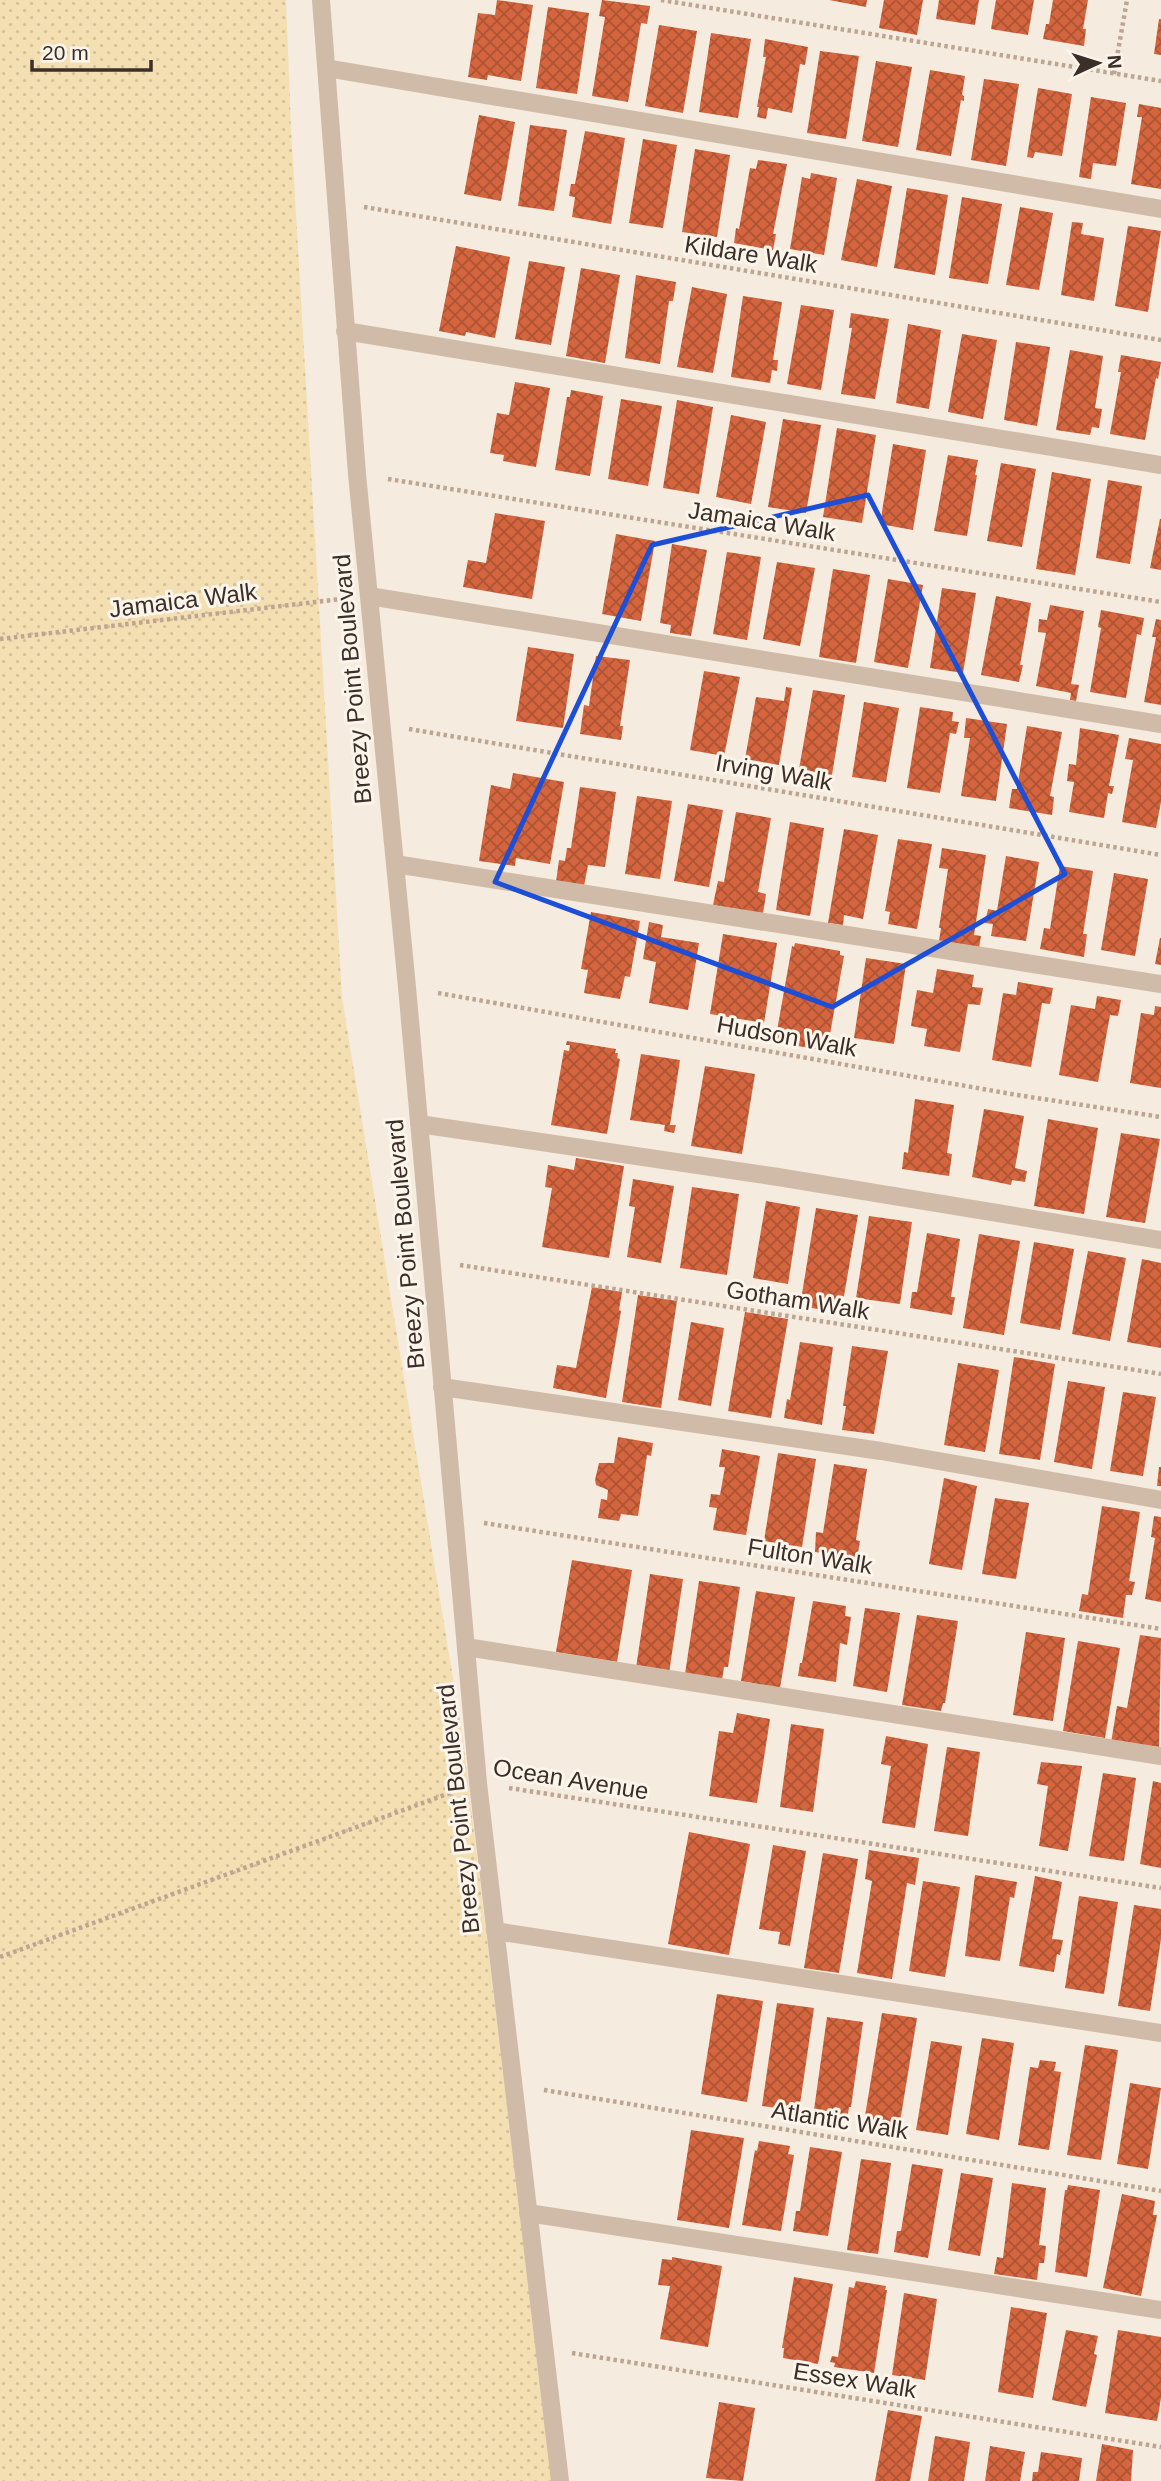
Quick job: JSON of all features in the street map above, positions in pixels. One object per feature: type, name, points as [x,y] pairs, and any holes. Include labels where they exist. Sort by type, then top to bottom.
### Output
[{"type":"street","name":"Breezy Point Boulevard","points":[[321,0],[357,474],[407,987],[478,1783],[560,2481]]},
{"type":"street","points":[[326,68],[1161,209]]},
{"type":"street","points":[[345,331],[1161,465]]},
{"type":"street","points":[[369,596],[1161,724]]},
{"type":"street","points":[[395,864],[1161,984]]},
{"type":"street","points":[[419,1124],[791,1179],[1161,1240]]},
{"type":"street","points":[[442,1387],[881,1451],[1161,1500]]},
{"type":"street","points":[[466,1647],[1161,1756]]},
{"type":"street","points":[[495,1931],[1161,2033]]},
{"type":"street","points":[[527,2213],[1161,2310]]},
{"type":"path","points":[[661,0],[1161,81]]},
{"type":"path","points":[[1114,74],[1127,0]]},
{"type":"path","name":"Kildare Walk","points":[[336,203],[1161,340]]},
{"type":"path","name":"Jamaica Walk","points":[[357,474],[1161,602]]},
{"type":"path","name":"Jamaica Walk","points":[[0,639],[369,596]]},
{"type":"path","name":"Irving Walk","points":[[381,724],[1161,855]]},
{"type":"path","name":"Hudson Walk","points":[[407,987],[1017,1095],[1161,1117]]},
{"type":"path","name":"Gotham Walk","points":[[430,1261],[1161,1374]]},
{"type":"path","name":"Fulton Walk","points":[[454,1518],[1161,1629]]},
{"type":"path","name":"Ocean Avenue","points":[[0,1957],[478,1783],[1161,1888]]},
{"type":"path","name":"Atlantic Walk","points":[[513,2085],[1161,2191]]},
{"type":"path","name":"Essex Walk","points":[[544,2348],[1161,2447]]},
{"type":"highlighted area","points":[[868,495],[1065,874],[832,1007],[495,882],[652,545]]},
{"type":"sand","points":[[0,0],[286,0],[291,130],[342,998],[463,1740],[552,2481],[0,2481]]},
{"type":"building","points":[[497,0],[533,5],[521,81],[488,75],[487,80],[468,77],[478,13],[495,15]]},
{"type":"building","points":[[602,0],[650,6],[647,24],[641,23],[628,102],[592,96],[605,17],[599,16]]},
{"type":"building","points":[[829,0],[867,0],[866,7]]},
{"type":"building","points":[[884,0],[923,0],[917,35],[879,28]]},
{"type":"building","points":[[939,0],[979,0],[975,25],[936,19]]},
{"type":"building","points":[[996,0],[1034,0],[1028,35],[991,29]]},
{"type":"building","points":[[1053,0],[1088,0],[1083,29],[1086,29],[1084,46],[1043,39]]},
{"type":"building","points":[[548,7],[589,13],[577,94],[536,88]]},
{"type":"building","points":[[1161,19],[1161,55],[1154,54]]},
{"type":"building","points":[[659,25],[697,31],[683,113],[645,106]]},
{"type":"building","points":[[711,33],[751,39],[738,118],[699,112]]},
{"type":"building","points":[[765,39],[808,47],[805,65],[800,64],[792,113],[768,108],[766,119],[757,117],[766,57],[763,57]]},
{"type":"building","points":[[820,51],[859,56],[846,139],[807,133]]},
{"type":"building","points":[[876,61],[912,67],[898,147],[862,141]]},
{"type":"building","points":[[930,70],[965,76],[962,95],[964,101],[961,100],[951,156],[916,150]]},
{"type":"building","points":[[984,79],[1019,84],[1006,166],[971,160]]},
{"type":"building","points":[[1038,88],[1072,94],[1062,156],[1035,152],[1033,158],[1027,157]]},
{"type":"building","points":[[1091,97],[1126,103],[1116,166],[1093,163],[1091,179],[1079,177]]},
{"type":"building","points":[[1139,104],[1161,108],[1161,189],[1131,184],[1142,117],[1137,117]]},
{"type":"building","points":[[479,115],[515,122],[501,201],[464,194]]},
{"type":"building","points":[[530,125],[567,130],[554,211],[518,206]]},
{"type":"building","points":[[585,131],[625,138],[611,224],[572,217],[575,197],[569,196],[571,184],[575,184]]},
{"type":"building","points":[[643,139],[677,145],[663,228],[629,223]]},
{"type":"building","points":[[695,149],[730,155],[717,237],[682,232]]},
{"type":"building","points":[[758,160],[787,164],[773,234],[776,234],[773,250],[734,243],[750,168],[756,169]]},
{"type":"building","points":[[811,173],[837,178],[824,255],[790,249],[802,177],[810,179]]},
{"type":"building","points":[[857,179],[892,186],[877,267],[841,260]]},
{"type":"building","points":[[907,188],[948,195],[935,275],[894,268]]},
{"type":"building","points":[[962,197],[1002,204],[988,284],[949,278]]},
{"type":"building","points":[[1020,207],[1053,213],[1039,290],[1006,285]]},
{"type":"building","points":[[1072,222],[1083,223],[1081,234],[1104,238],[1094,301],[1061,295]]},
{"type":"building","points":[[1128,226],[1161,231],[1148,312],[1115,306]]},
{"type":"building","points":[[456,246],[510,257],[495,338],[466,332],[465,336],[439,331]]},
{"type":"building","points":[[529,261],[565,267],[551,345],[515,339]]},
{"type":"building","points":[[581,268],[620,275],[605,363],[566,356]]},
{"type":"building","points":[[636,275],[676,282],[673,301],[669,301],[660,364],[625,358]]},
{"type":"building","points":[[692,287],[727,294],[713,373],[677,367]]},
{"type":"building","points":[[743,296],[782,302],[773,360],[778,360],[777,371],[772,370],[770,383],[731,377]]},
{"type":"building","points":[[801,305],[834,310],[821,390],[787,384]]},
{"type":"building","points":[[851,313],[889,319],[875,399],[841,394],[852,328],[849,328]]},
{"type":"building","points":[[908,324],[941,330],[929,409],[896,403]]},
{"type":"building","points":[[962,334],[997,340],[983,419],[948,412]]},
{"type":"building","points":[[1016,342],[1050,347],[1037,426],[1004,420]]},
{"type":"building","points":[[1070,350],[1103,356],[1095,408],[1102,409],[1099,428],[1092,427],[1090,435],[1056,430]]},
{"type":"building","points":[[1121,355],[1161,362],[1145,440],[1110,434],[1121,372],[1118,372]]},
{"type":"building","points":[[515,382],[550,388],[536,467],[503,461],[504,455],[490,453],[497,413],[509,415]]},
{"type":"building","points":[[571,390],[603,396],[590,476],[555,470],[567,397],[570,397]]},
{"type":"building","points":[[621,399],[662,406],[648,486],[608,479]]},
{"type":"building","points":[[677,400],[713,407],[699,494],[663,488]]},
{"type":"building","points":[[731,415],[766,422],[751,504],[716,497]]},
{"type":"building","points":[[783,419],[821,425],[806,513],[768,507]]},
{"type":"building","points":[[837,428],[876,435],[862,523],[823,517]]},
{"type":"building","points":[[893,444],[926,450],[913,530],[880,524]]},
{"type":"building","points":[[948,455],[978,460],[967,536],[934,531]]},
{"type":"building","points":[[1001,463],[1036,469],[1022,547],[987,541]]},
{"type":"building","points":[[1052,472],[1091,479],[1075,575],[1036,569]]},
{"type":"building","points":[[1108,480],[1142,486],[1130,564],[1096,558]]},
{"type":"building","points":[[495,513],[545,521],[532,599],[463,587],[468,560],[486,563]]},
{"type":"building","points":[[1161,519],[1161,570],[1150,568]]},
{"type":"building","points":[[616,534],[655,541],[641,621],[602,614]]},
{"type":"building","points":[[672,544],[707,550],[691,636],[670,633],[671,625],[660,623]]},
{"type":"building","points":[[727,552],[761,557],[747,640],[713,634]]},
{"type":"building","points":[[777,562],[815,568],[800,646],[763,639]]},
{"type":"building","points":[[833,569],[870,575],[856,663],[819,657]]},
{"type":"building","points":[[888,579],[923,585],[908,668],[874,662]]},
{"type":"building","points":[[942,588],[976,593],[963,673],[930,668]]},
{"type":"building","points":[[996,596],[1031,603],[1019,682],[981,675]]},
{"type":"building","points":[[1050,605],[1084,611],[1071,684],[1079,685],[1076,701],[1070,700],[1071,693],[1036,686],[1046,633],[1038,632],[1039,619],[1047,620]]},
{"type":"building","points":[[1101,610],[1144,618],[1141,635],[1137,634],[1126,698],[1090,692],[1101,628],[1098,627]]},
{"type":"building","points":[[1156,619],[1161,620],[1161,705],[1144,702],[1156,637],[1152,637]]},
{"type":"building","points":[[528,647],[574,654],[563,728],[516,721]]},
{"type":"building","points":[[596,656],[630,660],[620,726],[623,726],[621,740],[580,734],[584,705],[589,706]]},
{"type":"building","points":[[704,671],[740,677],[724,756],[690,750]]},
{"type":"building","points":[[786,687],[792,688],[779,765],[745,759],[756,697],[784,701]]},
{"type":"building","points":[[813,690],[845,695],[832,775],[799,769]]},
{"type":"building","points":[[864,702],[899,708],[886,782],[852,777]]},
{"type":"building","points":[[920,707],[953,712],[952,721],[959,722],[956,734],[950,733],[940,793],[907,788]]},
{"type":"building","points":[[966,718],[1007,724],[996,801],[961,796],[970,738],[964,738]]},
{"type":"building","points":[[1027,726],[1062,732],[1050,796],[1054,797],[1052,815],[1009,808],[1012,789],[1017,789]]},
{"type":"building","points":[[1080,728],[1119,735],[1109,786],[1114,786],[1112,794],[1108,793],[1104,818],[1069,812],[1074,782],[1067,781],[1069,764],[1076,765]]},
{"type":"building","points":[[1129,738],[1161,744],[1161,802],[1156,828],[1122,822],[1133,760],[1125,759]]},
{"type":"building","points":[[513,773],[564,782],[550,864],[516,858],[515,866],[479,861],[491,785],[510,789]]},
{"type":"building","points":[[580,787],[616,792],[605,867],[588,865],[584,886],[556,882],[559,860],[565,861],[567,848],[571,848]]},
{"type":"building","points":[[637,796],[672,801],[660,879],[625,874]]},
{"type":"building","points":[[688,804],[723,810],[709,887],[674,881]]},
{"type":"building","points":[[736,812],[771,818],[758,892],[766,894],[763,914],[713,905],[718,881],[724,882]]},
{"type":"building","points":[[790,822],[824,828],[810,916],[776,910]]},
{"type":"building","points":[[844,829],[878,835],[863,919],[844,915],[843,925],[828,923]]},
{"type":"building","points":[[898,839],[932,844],[917,929],[888,924],[890,912],[885,911]]},
{"type":"building","points":[[942,848],[986,855],[974,935],[981,936],[979,948],[939,941],[948,869],[939,868]]},
{"type":"building","points":[[1006,856],[1039,862],[1026,941],[991,936],[993,924],[985,923],[988,909],[997,911]]},
{"type":"building","points":[[1060,866],[1093,871],[1083,934],[1087,934],[1084,957],[1040,949],[1044,928],[1050,929]]},
{"type":"building","points":[[1114,873],[1148,879],[1135,956],[1101,950]]},
{"type":"building","points":[[591,912],[640,921],[630,977],[625,976],[620,999],[584,993],[588,970],[581,969]]},
{"type":"building","points":[[649,922],[663,925],[661,937],[699,943],[688,1010],[649,1003],[656,962],[643,959]]},
{"type":"building","points":[[723,934],[777,943],[764,1023],[710,1014]]},
{"type":"building","points":[[1161,938],[1161,965],[1155,964]]},
{"type":"building","points":[[795,943],[840,951],[840,955],[844,956],[827,1051],[775,1042],[792,946],[794,947]]},
{"type":"building","points":[[866,958],[906,964],[894,1044],[854,1038]]},
{"type":"building","points":[[937,969],[974,975],[972,987],[983,988],[980,1005],[968,1004],[960,1052],[924,1046],[927,1029],[911,1026],[917,990],[933,993]]},
{"type":"building","points":[[1018,982],[1053,988],[1050,1004],[1042,1003],[1031,1067],[992,1060],[1003,993],[1016,995]]},
{"type":"building","points":[[1097,996],[1121,1000],[1118,1016],[1110,1015],[1098,1082],[1059,1075],[1071,1005],[1095,1009]]},
{"type":"building","points":[[1155,1006],[1161,1007],[1161,1088],[1130,1083],[1141,1013],[1154,1015]]},
{"type":"building","points":[[567,1041],[616,1049],[615,1053],[618,1053],[617,1058],[620,1059],[607,1134],[551,1125],[564,1050],[569,1051],[570,1045],[566,1045]]},
{"type":"building","points":[[641,1054],[680,1060],[670,1125],[676,1125],[674,1133],[664,1131],[665,1125],[630,1120]]},
{"type":"building","points":[[705,1066],[755,1074],[742,1154],[691,1146]]},
{"type":"building","points":[[915,1099],[954,1105],[947,1153],[952,1154],[949,1176],[902,1169],[904,1152],[908,1153]]},
{"type":"building","points":[[984,1109],[1024,1116],[1015,1168],[1027,1171],[1025,1182],[1012,1180],[1011,1185],[972,1177]]},
{"type":"building","points":[[1048,1119],[1098,1128],[1084,1214],[1034,1206]]},
{"type":"building","points":[[1121,1133],[1160,1139],[1145,1223],[1106,1217]]},
{"type":"building","points":[[576,1158],[624,1166],[609,1258],[542,1247],[552,1188],[545,1187],[548,1165],[574,1170]]},
{"type":"building","points":[[633,1179],[674,1186],[661,1263],[627,1257],[635,1207],[629,1206]]},
{"type":"building","points":[[692,1187],[739,1194],[727,1275],[680,1268]]},
{"type":"building","points":[[766,1201],[800,1207],[788,1284],[753,1278]]},
{"type":"building","points":[[816,1208],[858,1215],[841,1313],[800,1306]]},
{"type":"building","points":[[869,1216],[912,1222],[900,1304],[856,1298]]},
{"type":"building","points":[[927,1233],[960,1239],[951,1297],[955,1297],[952,1315],[910,1308],[912,1292],[917,1292]]},
{"type":"building","points":[[979,1234],[1020,1241],[1004,1335],[963,1328]]},
{"type":"building","points":[[1034,1242],[1074,1249],[1060,1330],[1020,1323]]},
{"type":"building","points":[[1088,1251],[1126,1258],[1110,1341],[1072,1334]]},
{"type":"building","points":[[1142,1259],[1161,1263],[1161,1348],[1127,1342]]},
{"type":"building","points":[[592,1287],[622,1292],[606,1398],[553,1388],[557,1365],[576,1368]]},
{"type":"building","points":[[638,1295],[677,1301],[661,1408],[622,1402]]},
{"type":"building","points":[[745,1312],[788,1319],[771,1418],[728,1411]]},
{"type":"building","points":[[691,1322],[724,1328],[711,1406],[678,1400]]},
{"type":"building","points":[[800,1342],[833,1347],[822,1425],[784,1418],[787,1399],[790,1400]]},
{"type":"building","points":[[852,1346],[888,1351],[874,1434],[842,1430]]},
{"type":"building","points":[[1014,1357],[1055,1364],[1040,1460],[999,1454]]},
{"type":"building","points":[[958,1363],[999,1370],[985,1452],[944,1445]]},
{"type":"building","points":[[1068,1381],[1105,1387],[1092,1469],[1054,1462]]},
{"type":"building","points":[[1123,1392],[1156,1397],[1143,1476],[1110,1471]]},
{"type":"building","points":[[618,1437],[653,1443],[651,1456],[647,1455],[638,1516],[621,1514],[619,1521],[598,1518],[601,1499],[607,1500],[608,1490],[596,1485],[595,1480],[599,1463],[614,1463]]},
{"type":"building","points":[[722,1449],[760,1456],[746,1535],[713,1530],[717,1508],[709,1507],[711,1494],[720,1495],[725,1467],[719,1467]]},
{"type":"building","points":[[778,1453],[816,1459],[802,1547],[764,1541]]},
{"type":"building","points":[[834,1464],[867,1469],[856,1540],[860,1541],[857,1558],[815,1552],[816,1532],[823,1533]]},
{"type":"building","points":[[1159,1467],[1161,1486],[1157,1486]]},
{"type":"building","points":[[944,1478],[977,1486],[962,1570],[929,1564]]},
{"type":"building","points":[[995,1498],[1029,1503],[1016,1579],[982,1574]]},
{"type":"building","points":[[1102,1506],[1140,1512],[1129,1581],[1135,1582],[1132,1595],[1126,1595],[1123,1618],[1079,1611],[1082,1594],[1088,1595]]},
{"type":"building","points":[[1154,1516],[1161,1517],[1161,1602],[1145,1599],[1155,1538],[1151,1537]]},
{"type":"building","points":[[572,1560],[632,1570],[617,1662],[556,1652]]},
{"type":"building","points":[[650,1574],[683,1579],[669,1673],[636,1668]]},
{"type":"building","points":[[699,1581],[740,1587],[728,1667],[724,1667],[722,1680],[685,1674]]},
{"type":"building","points":[[756,1591],[795,1597],[780,1688],[741,1681]]},
{"type":"building","points":[[813,1601],[846,1606],[845,1616],[851,1617],[847,1645],[840,1643],[836,1682],[798,1676]]},
{"type":"building","points":[[865,1608],[900,1613],[887,1692],[853,1686]]},
{"type":"building","points":[[917,1615],[958,1621],[945,1703],[941,1711],[902,1705]]},
{"type":"building","points":[[1026,1632],[1065,1638],[1053,1721],[1013,1715]]},
{"type":"building","points":[[1140,1635],[1161,1638],[1159,1750],[1111,1743],[1117,1706],[1127,1708]]},
{"type":"building","points":[[1078,1641],[1120,1648],[1105,1738],[1063,1731]]},
{"type":"building","points":[[737,1713],[770,1719],[757,1803],[709,1796],[719,1731],[733,1733]]},
{"type":"building","points":[[791,1724],[824,1729],[813,1812],[780,1807]]},
{"type":"building","points":[[886,1736],[928,1744],[915,1828],[882,1823],[891,1766],[881,1764]]},
{"type":"building","points":[[947,1747],[980,1752],[968,1836],[934,1831]]},
{"type":"building","points":[[1041,1762],[1082,1766],[1068,1851],[1039,1846],[1048,1786],[1037,1784]]},
{"type":"building","points":[[1103,1773],[1136,1778],[1124,1861],[1089,1856]]},
{"type":"building","points":[[1153,1781],[1161,1783],[1161,1868],[1140,1864]]},
{"type":"building","points":[[689,1832],[750,1844],[729,1955],[668,1944]]},
{"type":"building","points":[[773,1845],[806,1851],[790,1946],[778,1944],[780,1932],[759,1929]]},
{"type":"building","points":[[869,1850],[919,1858],[915,1885],[907,1883],[892,1979],[857,1973],[872,1881],[865,1879]]},
{"type":"building","points":[[823,1853],[858,1859],[839,1973],[804,1968]]},
{"type":"building","points":[[975,1875],[1017,1882],[1014,1898],[1010,1897],[1000,1961],[965,1956]]},
{"type":"building","points":[[1035,1876],[1062,1882],[1052,1939],[1063,1940],[1054,1972],[1019,1966]]},
{"type":"building","points":[[923,1881],[960,1887],[945,1977],[909,1971]]},
{"type":"building","points":[[1079,1896],[1118,1902],[1104,1994],[1065,1988]]},
{"type":"building","points":[[1134,1905],[1161,1909],[1161,1939],[1150,2011],[1118,2006]]},
{"type":"building","points":[[717,1994],[763,2001],[747,2102],[701,2094]]},
{"type":"building","points":[[777,2003],[814,2008],[799,2111],[762,2106]]},
{"type":"building","points":[[882,2013],[917,2018],[899,2128],[864,2122]]},
{"type":"building","points":[[827,2017],[863,2022],[847,2121],[813,2117]]},
{"type":"building","points":[[982,2038],[1014,2043],[999,2140],[966,2134]]},
{"type":"building","points":[[931,2041],[962,2046],[948,2135],[916,2130]]},
{"type":"building","points":[[1085,2045],[1118,2050],[1101,2160],[1067,2155]]},
{"type":"building","points":[[1040,2060],[1056,2062],[1054,2071],[1061,2072],[1049,2150],[1018,2145],[1030,2067],[1038,2068]]},
{"type":"building","points":[[1130,2083],[1161,2088],[1148,2169],[1117,2164]]},
{"type":"building","points":[[691,2130],[744,2138],[729,2228],[677,2220]]},
{"type":"building","points":[[759,2141],[790,2146],[788,2154],[794,2155],[781,2231],[742,2225],[755,2150],[757,2151]]},
{"type":"building","points":[[810,2147],[842,2152],[828,2236],[793,2231],[796,2211],[800,2211]]},
{"type":"building","points":[[861,2159],[891,2163],[878,2254],[847,2250]]},
{"type":"building","points":[[912,2164],[943,2169],[928,2258],[894,2252],[897,2231],[901,2231]]},
{"type":"building","points":[[961,2173],[993,2178],[980,2256],[948,2250]]},
{"type":"building","points":[[1012,2183],[1046,2188],[1039,2245],[1046,2246],[1044,2263],[1039,2263],[1037,2280],[994,2274],[997,2257],[1003,2258]]},
{"type":"building","points":[[1068,2185],[1100,2190],[1087,2277],[1055,2272],[1065,2190]]},
{"type":"building","points":[[1122,2194],[1155,2201],[1153,2215],[1157,2215],[1141,2296],[1103,2288]]},
{"type":"building","points":[[672,2257],[722,2266],[708,2347],[660,2339],[670,2286],[658,2285],[662,2259],[672,2260]]},
{"type":"building","points":[[794,2277],[833,2284],[818,2364],[783,2358],[782,2348]]},
{"type":"building","points":[[856,2281],[886,2286],[887,2290],[874,2373],[834,2367],[835,2363],[830,2362],[832,2356],[838,2357],[849,2287],[854,2288]]},
{"type":"building","points":[[904,2293],[937,2299],[925,2380],[892,2375]]},
{"type":"building","points":[[1011,2307],[1047,2313],[1033,2398],[998,2392]]},
{"type":"building","points":[[1066,2330],[1098,2336],[1094,2354],[1097,2355],[1086,2407],[1052,2400]]},
{"type":"building","points":[[1118,2330],[1161,2337],[1161,2398],[1157,2421],[1105,2413]]},
{"type":"building","points":[[719,2402],[755,2408],[743,2481],[706,2478]]},
{"type":"building","points":[[888,2410],[922,2416],[910,2481],[875,2481]]},
{"type":"building","points":[[935,2436],[970,2442],[964,2481],[928,2481]]},
{"type":"building","points":[[1102,2444],[1133,2450],[1131,2481],[1096,2481]]},
{"type":"building","points":[[990,2446],[1025,2452],[1020,2481],[985,2481]]},
{"type":"building","points":[[1041,2452],[1082,2458],[1079,2481],[1032,2481],[1033,2472],[1038,2472]]}]
